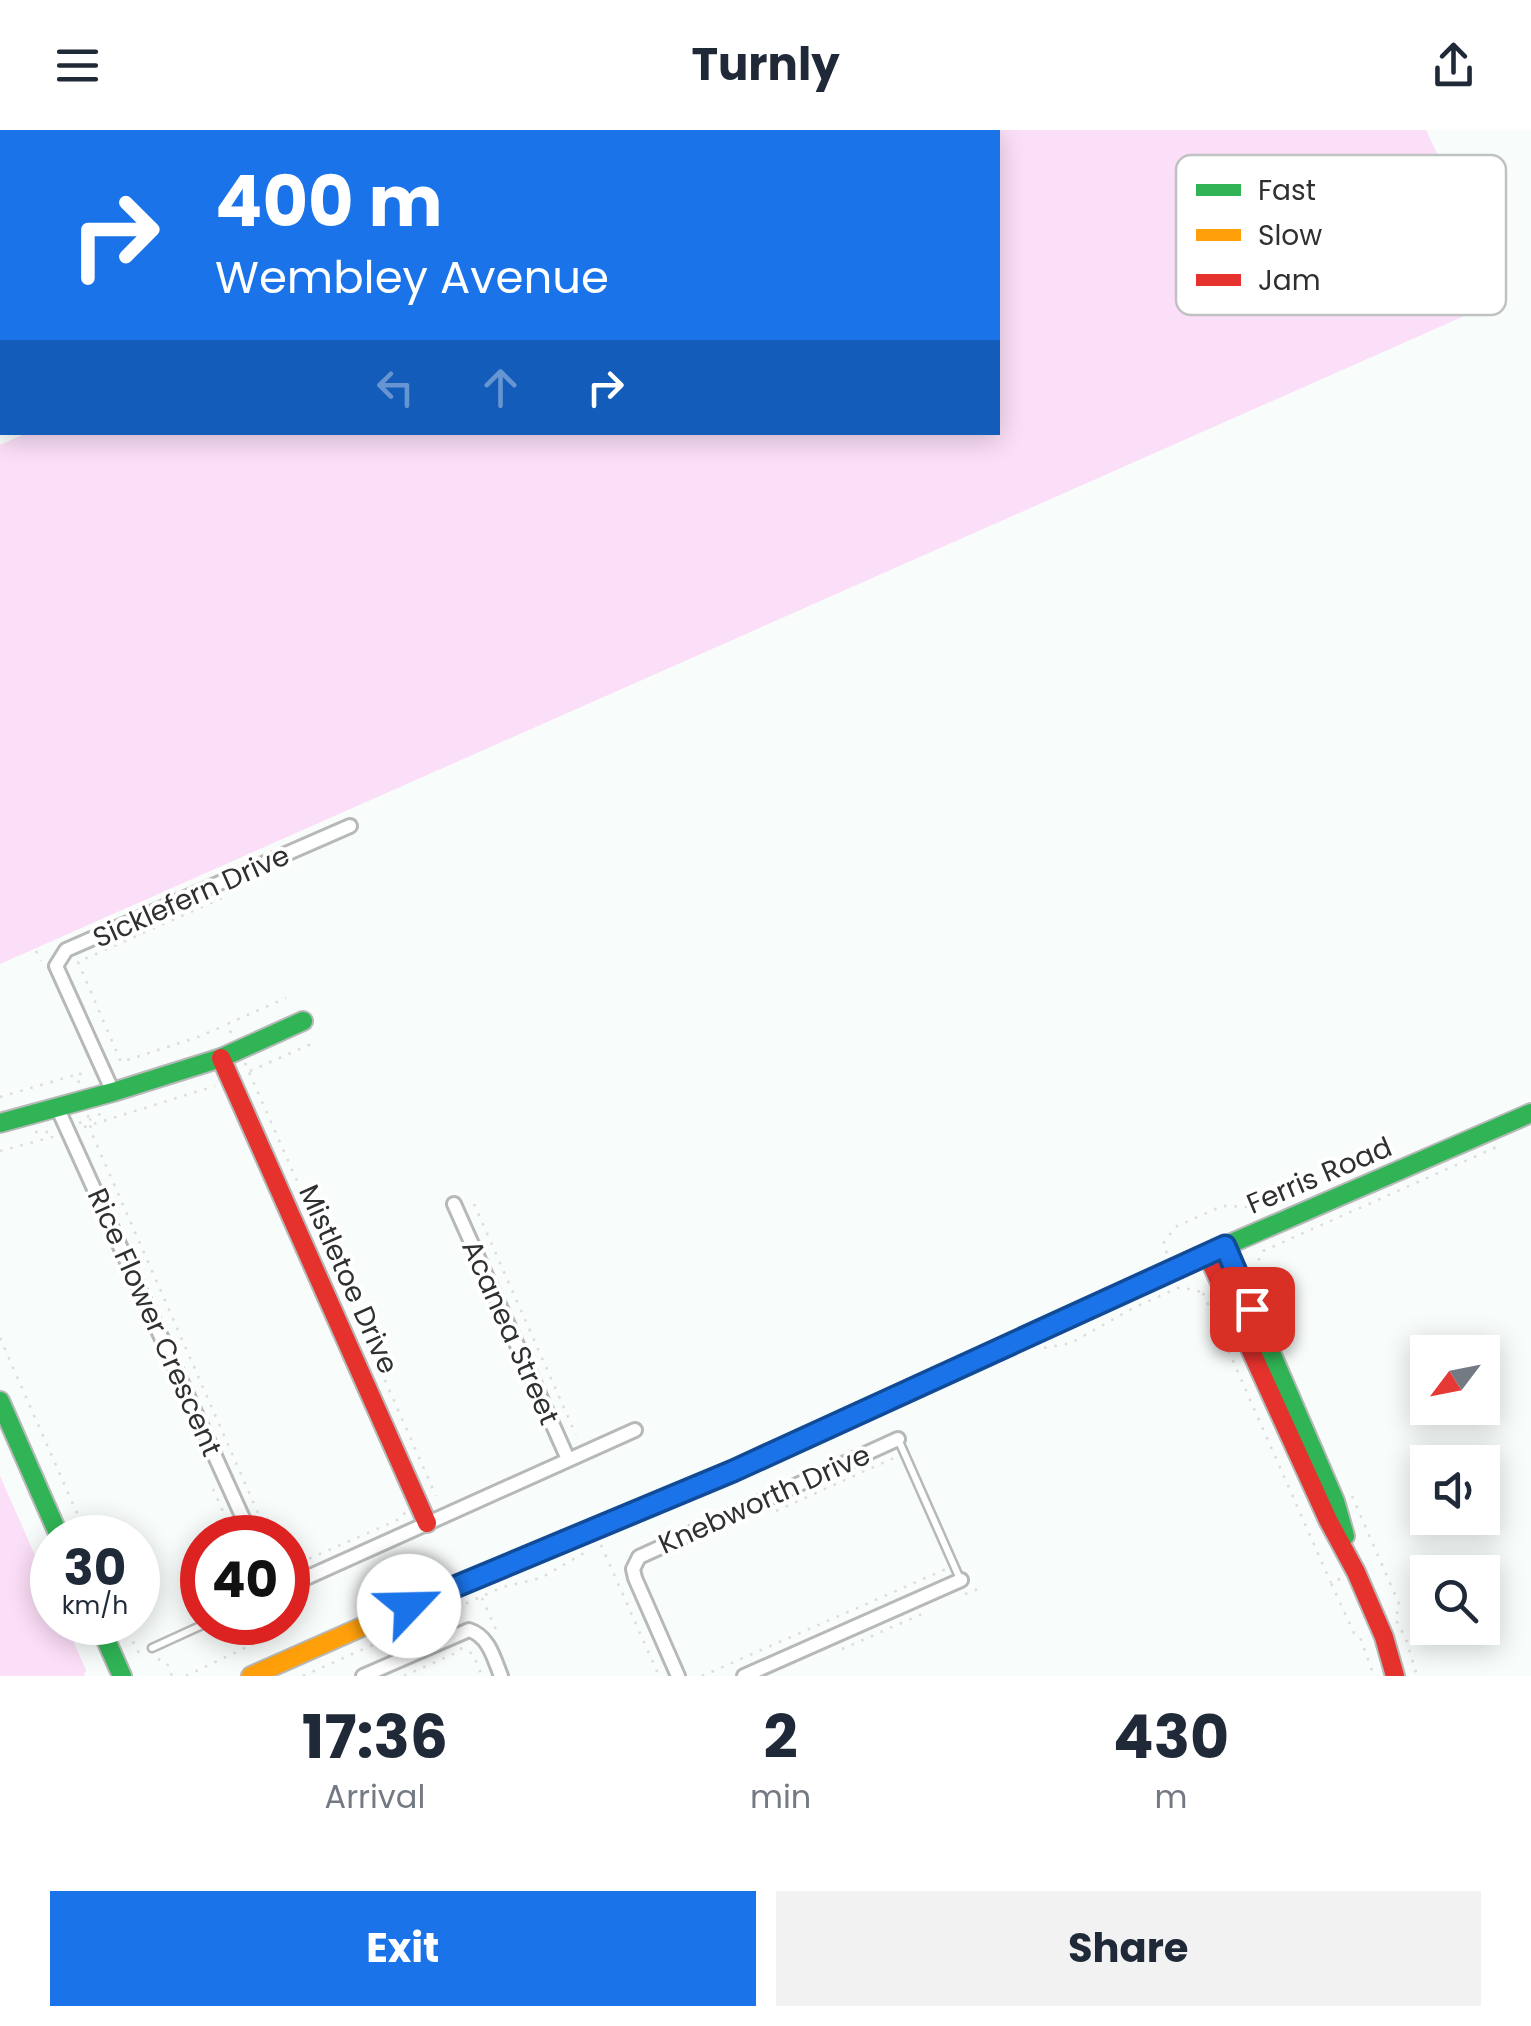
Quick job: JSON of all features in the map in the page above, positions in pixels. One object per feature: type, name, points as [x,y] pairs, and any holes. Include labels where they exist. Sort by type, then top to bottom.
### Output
[{"type":"street","name":"Sicklefern Drive","points":[[113,1092],[56,966],[66,950],[350,826]]},
{"type":"street","points":[[0,1123],[230,1054],[303,1021]]},
{"type":"street","name":"Mistletoe Drive","points":[[230,1054],[428,1523]]},
{"type":"street","name":"Rice Flower Crescent","points":[[56,1107],[242,1515]]},
{"type":"street","name":"Ferris Road","points":[[252,1676],[441,1592],[733,1471],[1207,1254],[1531,1113]]},
{"type":"street","name":"Acanea Street","points":[[454,1204],[568,1460]]},
{"type":"street","points":[[1225,1246],[1335,1501],[1357,1573]]},
{"type":"street","points":[[1207,1254],[1328,1520],[1357,1573],[1384,1637],[1395,1676]]},
{"type":"street","points":[[0,1401],[50,1515]]},
{"type":"street","points":[[310,1576],[635,1430]]},
{"type":"street","name":"Knebworth Drive","points":[[678,1676],[635,1578],[633,1569],[639,1557],[898,1440]]},
{"type":"street","points":[[744,1676],[961,1580]]},
{"type":"street","points":[[363,1676],[469,1630],[483,1638],[502,1676]]},
{"type":"street","points":[[108,1645],[122,1676]]},
{"type":"lane","points":[[898,1440],[961,1580]]},
{"type":"lane","points":[[152,1648],[180,1635]]},
{"type":"path","points":[[230,895],[78,962],[121,1062],[198,1038],[286,998]]},
{"type":"path","points":[[227,1024],[230,1054],[248,1072],[436,1496]]},
{"type":"path","points":[[248,1072],[310,1044]]},
{"type":"path","points":[[0,1098],[91,1070]]},
{"type":"path","points":[[77,1075],[92,1134],[260,1515]]},
{"type":"path","points":[[0,1152],[58,1136]]},
{"type":"path","points":[[1173,1270],[1163,1244],[1175,1227],[1222,1206],[1248,1207],[1342,1165]]},
{"type":"path","points":[[474,1204],[576,1435]]},
{"type":"path","points":[[1202,1293],[1331,1584]]},
{"type":"path","points":[[0,1338],[78,1515]]},
{"type":"path","points":[[600,1544],[659,1676]]},
{"type":"path","points":[[702,1676],[954,1565]]},
{"type":"path","points":[[186,1676],[251,1645]]},
{"type":"path","points":[[404,1676],[461,1650]]},
{"type":"shaded area","points":[[1000,130],[1426,130],[1438,155],[1176,155],[1176,315],[1467,315],[0,964],[0,445],[22,435],[1000,435]]},
{"type":"shaded area","points":[[0,1476],[30,1544],[30,1645],[75,1645],[86,1670],[84,1676],[0,1676]]},
{"type":"traffic: fast","points":[[0,1123],[221,1058],[303,1021]]},
{"type":"traffic: fast","points":[[906,1392],[1225,1246],[1531,1113]]},
{"type":"traffic: fast","points":[[1225,1246],[1335,1501],[1345,1536]]},
{"type":"traffic: fast","points":[[0,1401],[50,1515]]},
{"type":"traffic: fast","points":[[108,1645],[122,1676]]},
{"type":"traffic: slow","points":[[251,1676],[733,1471],[906,1392]]},
{"type":"traffic: jam","points":[[221,1058],[427,1523]]},
{"type":"traffic: jam","points":[[1207,1254],[1328,1520],[1356,1572],[1384,1637],[1395,1676]]},
{"type":"route","points":[[409,1606],[733,1471],[1225,1246],[1252,1309]]}]
